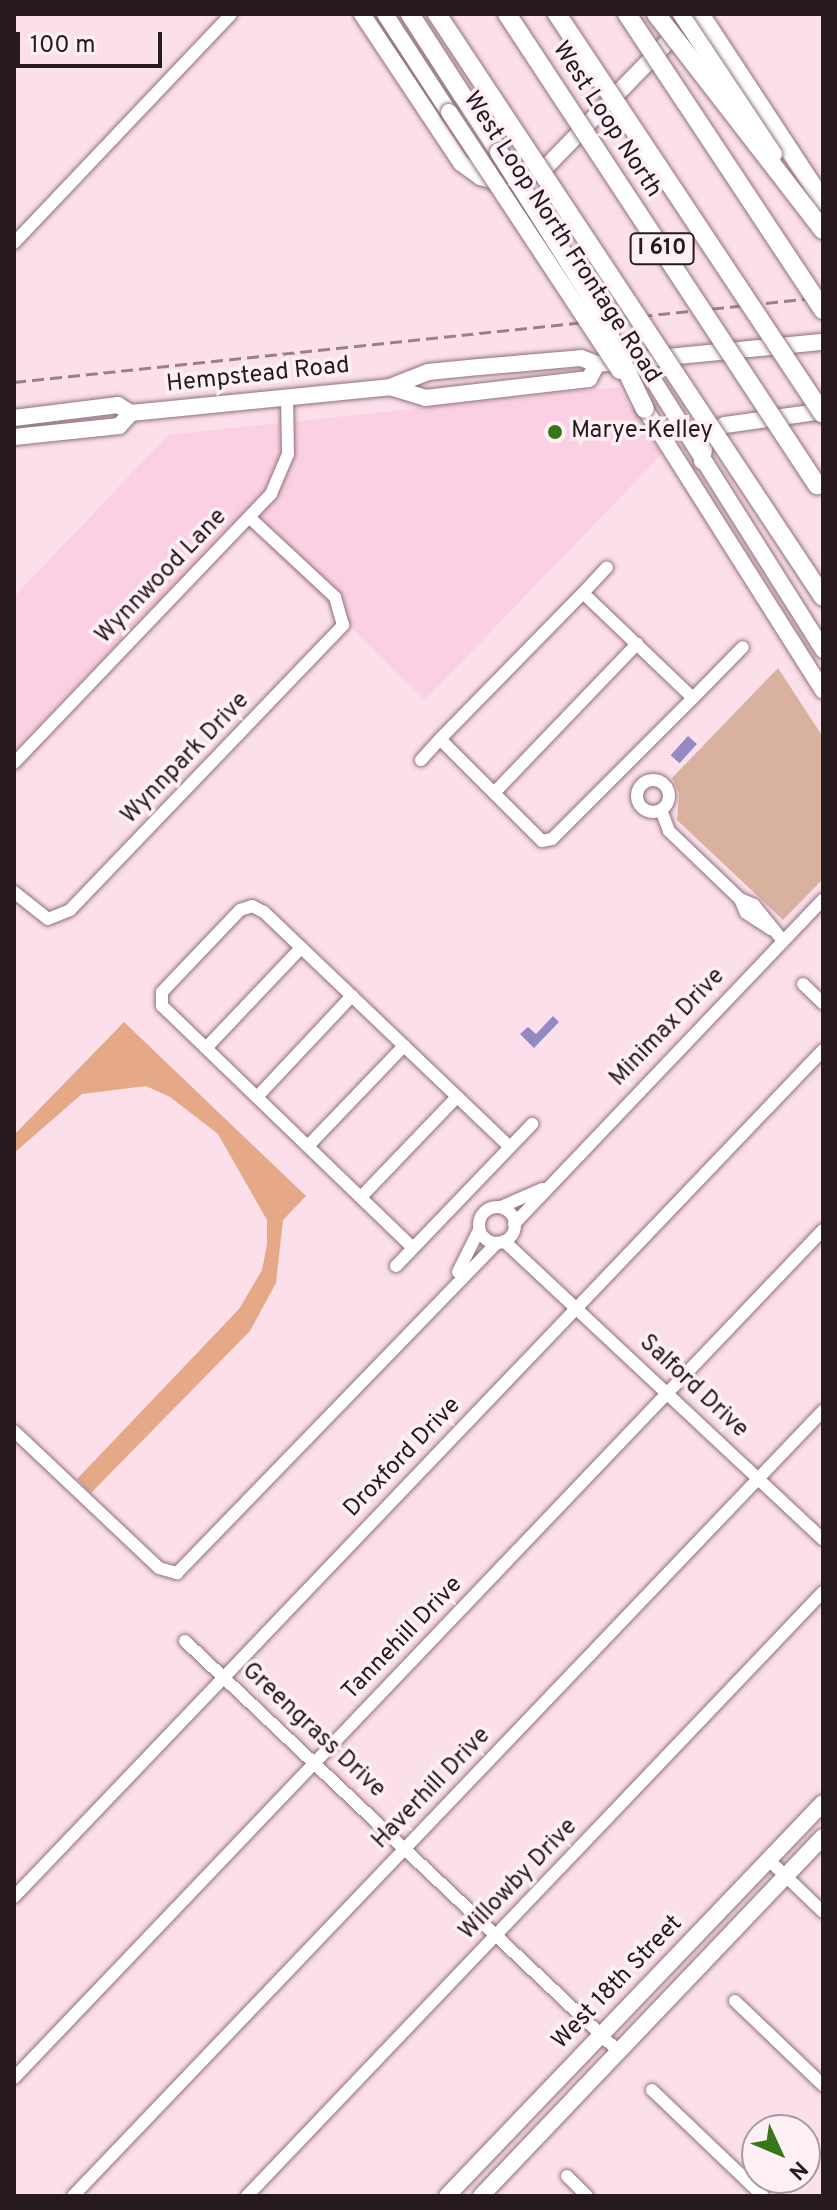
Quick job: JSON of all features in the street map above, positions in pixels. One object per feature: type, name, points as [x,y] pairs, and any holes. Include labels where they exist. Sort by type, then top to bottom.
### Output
[{"type":"highway","points":[[410,14],[591,297],[645,409]]},
{"type":"highway","points":[[437,14],[823,597]]},
{"type":"highway","name":"West Loop North","points":[[507,14],[820,489]]},
{"type":"highway","name":"West Loop North","points":[[557,14],[823,401]]},
{"type":"highway","points":[[627,14],[823,310]]},
{"type":"highway","points":[[656,14],[823,230]]},
{"type":"highway","points":[[697,14],[823,201]]},
{"type":"highway","points":[[797,367],[823,412]]},
{"type":"main road","points":[[362,14],[461,163],[480,177],[506,184],[545,168],[697,14]]},
{"type":"main road","name":"West Loop North Frontage Road","points":[[385,14],[717,520],[823,691]]},
{"type":"main road","points":[[681,14],[823,230]]},
{"type":"main road","name":"Hempstead Road","points":[[14,418],[118,405],[131,413],[390,387],[428,372],[581,358],[597,364],[823,342]]},
{"type":"main road","points":[[640,359],[823,650]]},
{"type":"main road","name":"Hempstead Road","points":[[390,387],[425,398],[589,379],[597,364]]},
{"type":"main road","points":[[702,461],[707,434],[725,425],[823,412]]},
{"type":"main road","name":"Hempstead Road","points":[[14,437],[119,426],[131,413]]},
{"type":"main road","name":"West 18th Street","points":[[447,2196],[823,1803]]},
{"type":"main road","name":"West 18th Street","points":[[481,2196],[823,1837]]},
{"type":"main road","points":[[684,1948],[701,1965]]},
{"type":"street","points":[[14,243],[231,14]]},
{"type":"street","name":"Wynnwood Lane","points":[[14,763],[250,518],[286,465],[290,441],[287,397]]},
{"type":"street","name":"Wynnpark Drive","points":[[14,892],[48,919],[79,902],[338,632],[345,617],[325,586],[250,518]]},
{"type":"street","points":[[421,760],[607,567]]},
{"type":"street","points":[[583,593],[693,698]]},
{"type":"street","points":[[494,793],[637,644]]},
{"type":"street","points":[[440,739],[542,841],[552,839],[743,647]]},
{"type":"street","points":[[628,763],[647,781],[663,782],[669,791],[661,810],[669,831],[740,899],[767,917],[771,929],[783,941]]},
{"type":"street","points":[[618,773],[637,792],[641,807],[661,810]]},
{"type":"street","points":[[637,792],[647,781]]},
{"type":"street","name":"Minimax Drive","points":[[14,1431],[170,1575],[446,1292],[507,1235],[545,1189],[823,899]]},
{"type":"street","points":[[413,1248],[206,1048],[161,999],[231,919],[246,906],[259,908],[510,1147]]},
{"type":"street","points":[[206,1048],[301,948]]},
{"type":"street","points":[[803,984],[823,1003]]},
{"type":"street","points":[[257,1097],[352,996]]},
{"type":"street","points":[[308,1146],[404,1046]]},
{"type":"street","name":"Droxford Drive","points":[[14,1897],[823,1050]]},
{"type":"street","points":[[361,1197],[457,1097]]},
{"type":"street","points":[[396,1266],[532,1124]]},
{"type":"street","name":"Minimax Drive","points":[[446,1292],[479,1230],[483,1213],[545,1189]]},
{"type":"street","name":"Salford Drive","points":[[501,1207],[507,1235],[534,1265],[823,1540]]},
{"type":"street","points":[[479,1230],[507,1235]]},
{"type":"street","name":"Tannehill Drive","points":[[14,2078],[823,1230]]},
{"type":"street","name":"Haverhill Drive","points":[[73,2196],[823,1411]]},
{"type":"street","name":"Willowby Drive","points":[[247,2196],[823,1592]]},
{"type":"street","name":"Greengrass Drive","points":[[185,1641],[619,2052]]},
{"type":"street","points":[[769,1860],[823,1912]]},
{"type":"street","points":[[735,2001],[823,2085]]},
{"type":"street","points":[[652,2090],[763,2196]]},
{"type":"street","points":[[567,2176],[587,2196]]},
{"type":"shaded area","points":[[618,387],[662,454],[425,700],[239,518],[14,750],[14,597],[168,435]]},
{"type":"shaded area","points":[[778,668],[823,737],[823,879],[783,920],[677,820],[679,793],[672,778]]},
{"type":"shaded area","points":[[688,736],[697,744],[680,763],[671,755]]},
{"type":"shaded area","points":[[553,1016],[559,1022],[534,1048],[520,1034],[528,1027],[536,1034]]},
{"type":"shaded area","points":[[124,1022],[306,1196],[283,1220],[276,1283],[250,1331],[91,1493],[77,1479],[239,1309],[262,1270],[267,1244],[267,1220],[218,1134],[170,1097],[146,1086],[82,1094],[14,1153],[14,1135]]},
{"type":"railway","points":[[14,382],[823,297]]},
{"type":"place","name":"Marye-Kelley","points":[[555,432]]}]
